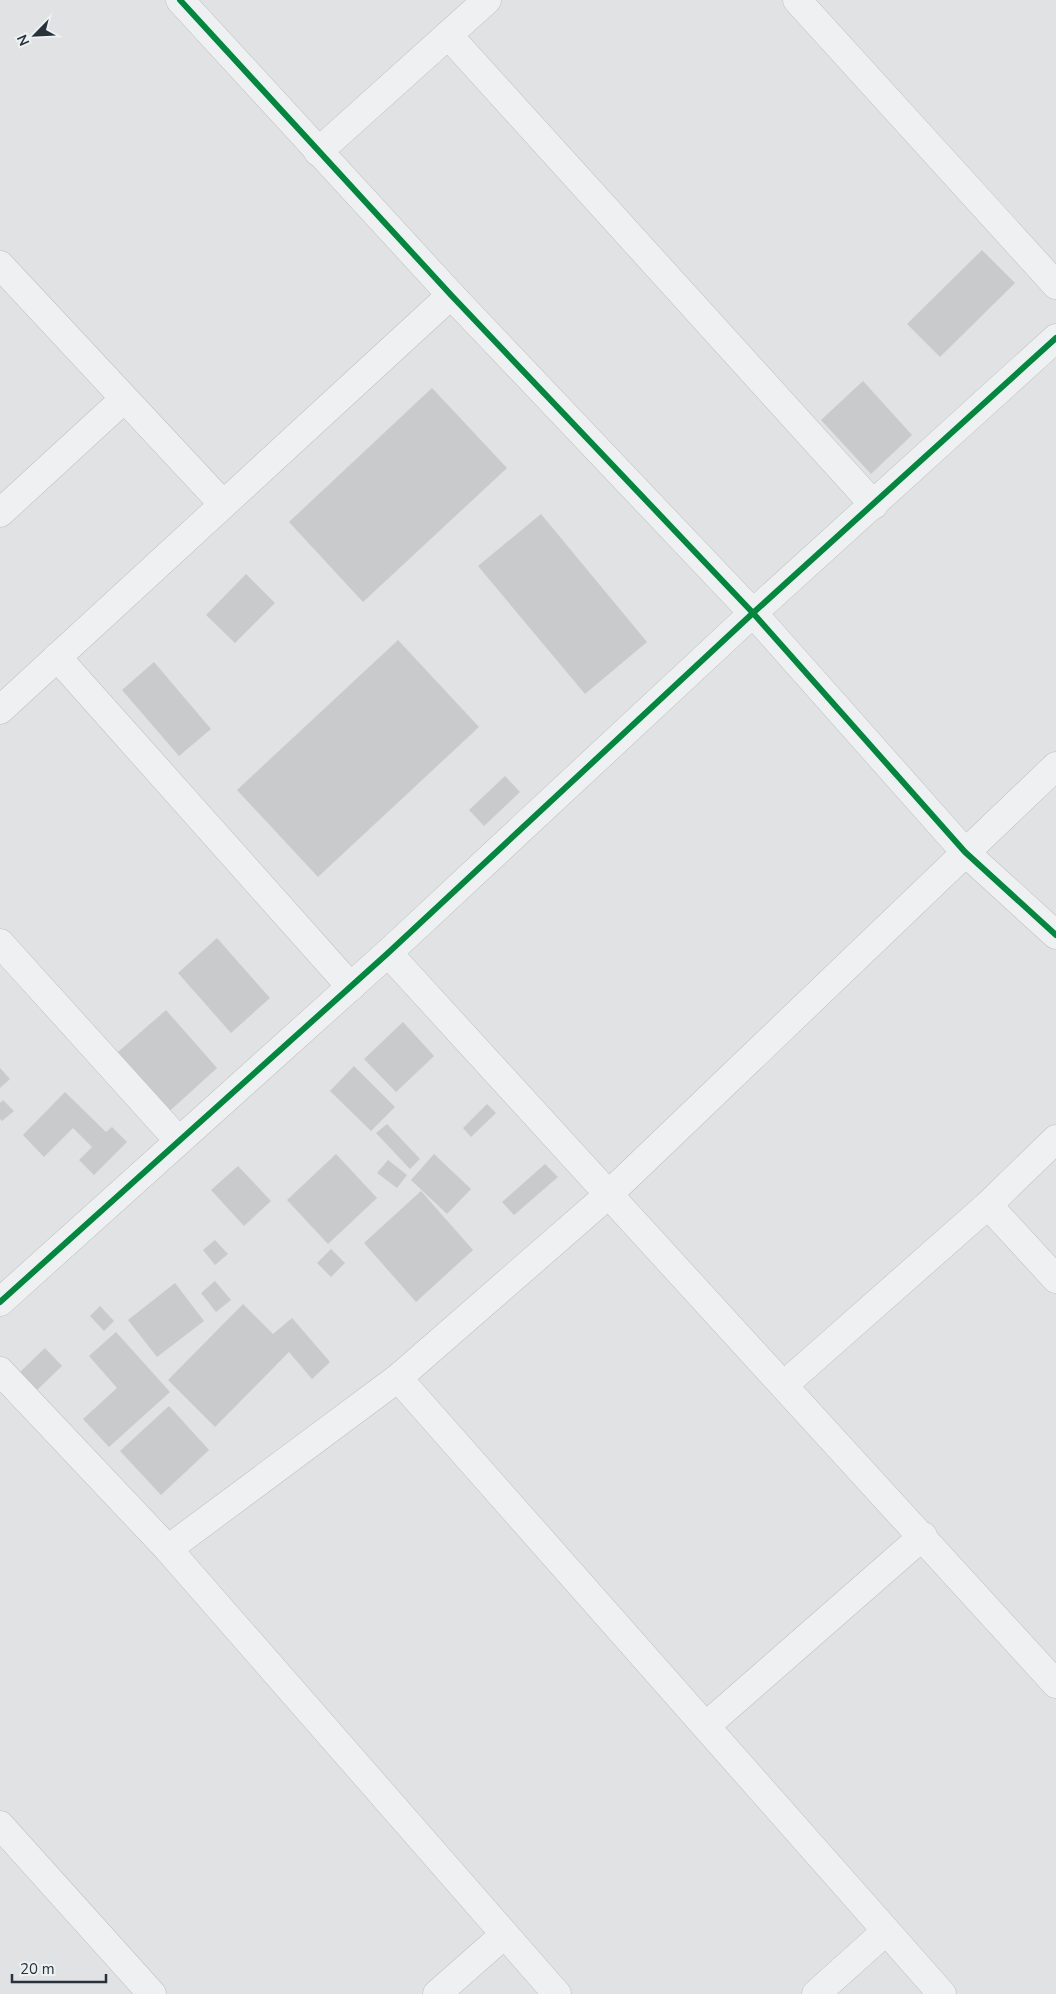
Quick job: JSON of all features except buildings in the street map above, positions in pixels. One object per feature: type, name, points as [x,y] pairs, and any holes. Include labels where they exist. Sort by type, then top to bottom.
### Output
[{"type":"street","points":[[180,0],[451,295],[753,613],[965,852],[1056,935]]},
{"type":"street","points":[[318,152],[486,0]]},
{"type":"street","points":[[797,0],[1056,285]]},
{"type":"street","points":[[448,35],[874,505]]},
{"type":"street","points":[[0,266],[223,504]]},
{"type":"street","points":[[0,710],[451,295]]},
{"type":"street","points":[[0,1302],[351,987],[753,613],[1056,338]]},
{"type":"street","points":[[0,513],[124,399]]},
{"type":"street","points":[[57,657],[351,987]]},
{"type":"street","points":[[168,1549],[398,1378],[608,1195],[1056,766]]},
{"type":"street","points":[[0,943],[179,1141]]},
{"type":"street","points":[[388,953],[608,1195],[923,1536],[1056,1684]]},
{"type":"street","points":[[784,1385],[988,1205],[1056,1139]]},
{"type":"street","points":[[988,1205],[1056,1279]]},
{"type":"street","points":[[0,1371],[168,1549],[504,1935],[558,1994]]},
{"type":"street","points":[[398,1378],[707,1725],[942,1994]]},
{"type":"street","points":[[707,1725],[923,1536]]},
{"type":"street","points":[[0,1825],[152,1994]]},
{"type":"street","points":[[816,1994],[886,1931]]},
{"type":"street","points":[[437,1994],[504,1935]]},
{"type":"cycle path","points":[[180,0],[451,295],[753,613],[965,852],[1056,935]]},
{"type":"cycle path","points":[[0,1302],[388,953],[753,613],[1056,338]]}]
